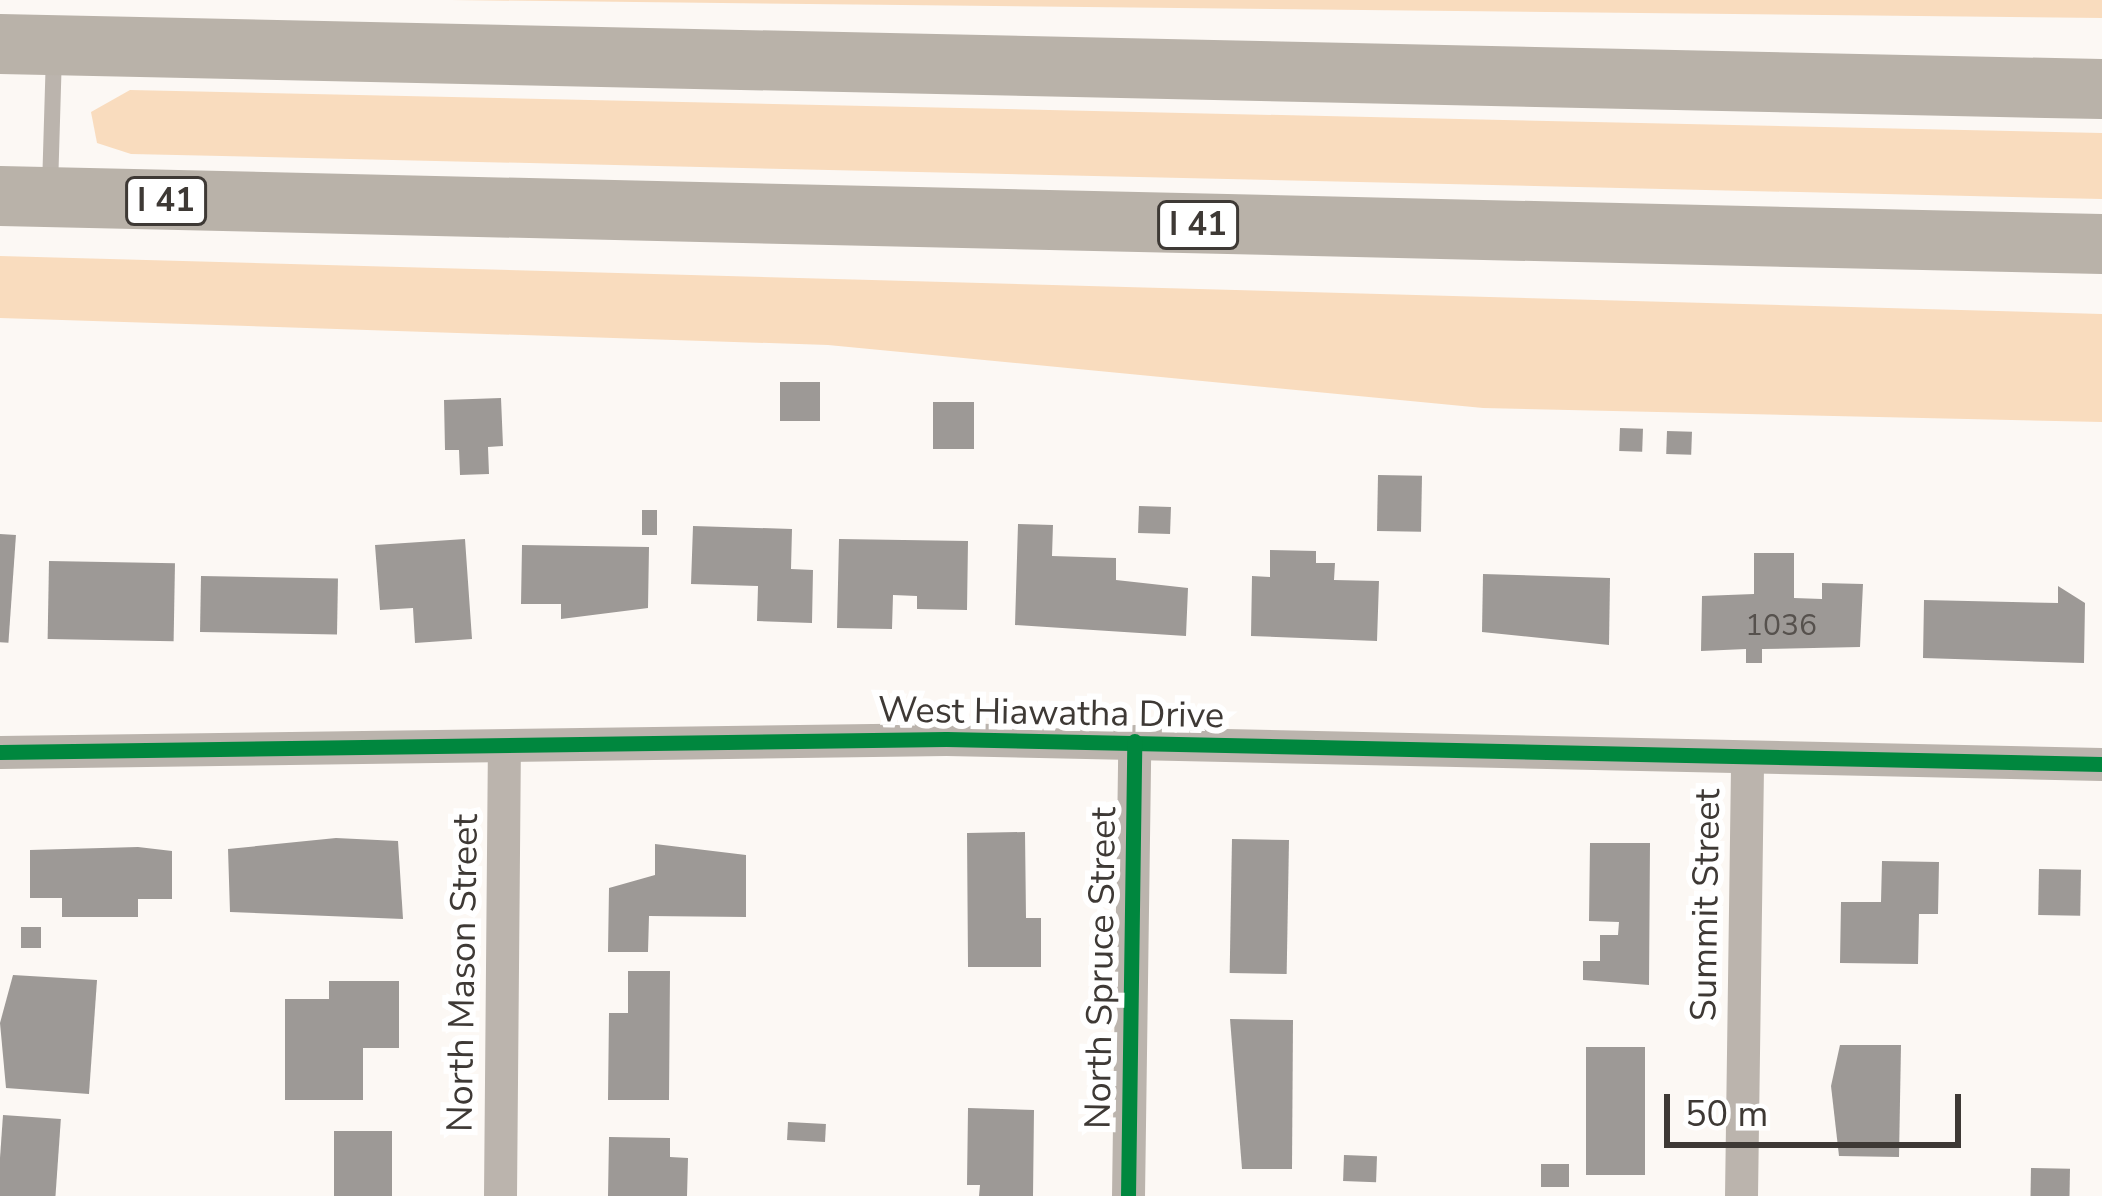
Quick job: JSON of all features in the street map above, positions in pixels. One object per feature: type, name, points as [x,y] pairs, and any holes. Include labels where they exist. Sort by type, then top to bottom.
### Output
[{"type":"highway","points":[[27,45],[2102,89]]},
{"type":"highway","name":"I 41","points":[[25,197],[2090,245]]},
{"type":"street","name":"West Hiawatha Drive","points":[[0,752],[504,751],[1134,741],[2102,764]]},
{"type":"street","name":"North Spruce Street","points":[[1128,1196],[1134,741]]},
{"type":"street","name":"North Mason Street","points":[[500,1196],[504,751]]},
{"type":"street","name":"Summit Street","points":[[1741,1196],[1747,759]]},
{"type":"lane","points":[[25,197],[27,45]]},
{"type":"shaded area","points":[[451,0],[2102,0],[2102,18]]},
{"type":"shaded area","points":[[130,90],[2102,133],[2102,199],[131,154],[97,143],[91,112]]},
{"type":"shaded area","points":[[0,256],[2102,314],[2102,422],[1483,408],[828,345],[0,318]]},
{"type":"building","points":[[780,382],[820,382],[820,421],[780,421]]},
{"type":"building","points":[[501,398],[503,446],[488,447],[489,474],[460,475],[459,450],[445,450],[444,400]]},
{"type":"building","points":[[933,402],[974,402],[974,449],[933,449]]},
{"type":"building","points":[[1620,428],[1643,429],[1642,452],[1619,451]]},
{"type":"building","points":[[1667,431],[1692,432],[1691,455],[1666,454]]},
{"type":"building","points":[[1378,475],[1422,476],[1421,532],[1377,531]]},
{"type":"building","points":[[1139,506],[1171,507],[1170,534],[1138,533]]},
{"type":"building","points":[[642,510],[657,510],[657,535],[642,535]]},
{"type":"building","points":[[1018,524],[1053,525],[1052,556],[1116,558],[1116,580],[1188,588],[1186,636],[1015,625]]},
{"type":"building","points":[[693,526],[792,529],[791,569],[813,570],[812,623],[757,621],[758,586],[691,584]]},
{"type":"building","points":[[0,534],[16,535],[8,643],[0,642]]},
{"type":"building","points":[[465,539],[472,639],[415,643],[413,608],[380,610],[375,545]]},
{"type":"building","points":[[839,539],[968,541],[967,610],[917,609],[917,596],[893,595],[892,629],[837,628]]},
{"type":"building","points":[[522,545],[649,547],[648,608],[561,619],[561,604],[521,604]]},
{"type":"building","points":[[1270,550],[1316,551],[1316,563],[1335,563],[1334,580],[1379,581],[1377,641],[1251,636],[1252,576],[1270,577]]},
{"type":"building","points":[[1754,553],[1794,553],[1794,598],[1822,599],[1822,583],[1863,584],[1860,647],[1762,649],[1762,663],[1746,663],[1746,649],[1701,651],[1702,596],[1754,594]]},
{"type":"building","points":[[49,561],[175,563],[174,641],[48,639]]},
{"type":"building","points":[[1483,574],[1610,578],[1609,645],[1482,632]]},
{"type":"building","points":[[201,576],[338,578],[337,634],[200,632]]},
{"type":"building","points":[[2058,586],[2085,603],[2084,663],[1923,658],[1924,600],[2058,603]]},
{"type":"building","points":[[1025,832],[1026,918],[1041,918],[1041,967],[968,967],[967,833]]},
{"type":"building","points":[[336,838],[398,841],[403,919],[230,912],[228,849]]},
{"type":"building","points":[[1232,839],[1289,840],[1287,974],[1230,973]]},
{"type":"building","points":[[1590,843],[1650,843],[1649,985],[1583,980],[1583,961],[1600,961],[1600,935],[1618,935],[1619,922],[1589,921]]},
{"type":"building","points":[[655,844],[746,855],[746,917],[649,916],[648,952],[608,952],[609,888],[655,875]]},
{"type":"building","points":[[138,847],[172,851],[172,899],[138,899],[138,917],[62,917],[62,898],[30,898],[30,850]]},
{"type":"building","points":[[1882,861],[1939,862],[1938,914],[1919,914],[1918,964],[1840,963],[1841,902],[1881,902]]},
{"type":"building","points":[[2039,869],[2081,870],[2080,916],[2038,915]]},
{"type":"building","points":[[21,927],[41,927],[41,948],[21,948]]},
{"type":"building","points":[[628,971],[670,971],[669,1100],[608,1100],[609,1013],[628,1013]]},
{"type":"building","points":[[13,975],[97,980],[89,1094],[6,1088],[0,1023]]},
{"type":"building","points":[[329,981],[399,981],[399,1048],[363,1048],[363,1100],[285,1100],[285,999],[329,999]]},
{"type":"building","points":[[1230,1019],[1293,1020],[1292,1169],[1242,1169]]},
{"type":"building","points":[[1840,1045],[1901,1045],[1899,1157],[1839,1156],[1831,1086]]},
{"type":"building","points":[[1586,1047],[1645,1047],[1645,1175],[1586,1175]]},
{"type":"building","points":[[968,1108],[1034,1110],[1033,1196],[979,1196],[980,1185],[967,1185]]},
{"type":"building","points":[[3,1115],[61,1119],[55,1196],[0,1196]]},
{"type":"building","points":[[788,1122],[826,1124],[825,1142],[787,1140]]},
{"type":"building","points":[[334,1131],[392,1131],[392,1196],[334,1196]]},
{"type":"building","points":[[609,1137],[670,1138],[670,1157],[688,1158],[687,1196],[608,1196]]},
{"type":"building","points":[[1344,1155],[1377,1156],[1376,1182],[1343,1181]]},
{"type":"building","points":[[1541,1164],[1569,1164],[1569,1187],[1541,1187]]},
{"type":"building","points":[[2031,1168],[2070,1169],[2070,1196],[2031,1196]]},
{"type":"cycle path","points":[[0,752],[946,739],[2102,764]]},
{"type":"cycle path","points":[[1128,1196],[1134,741]]}]
